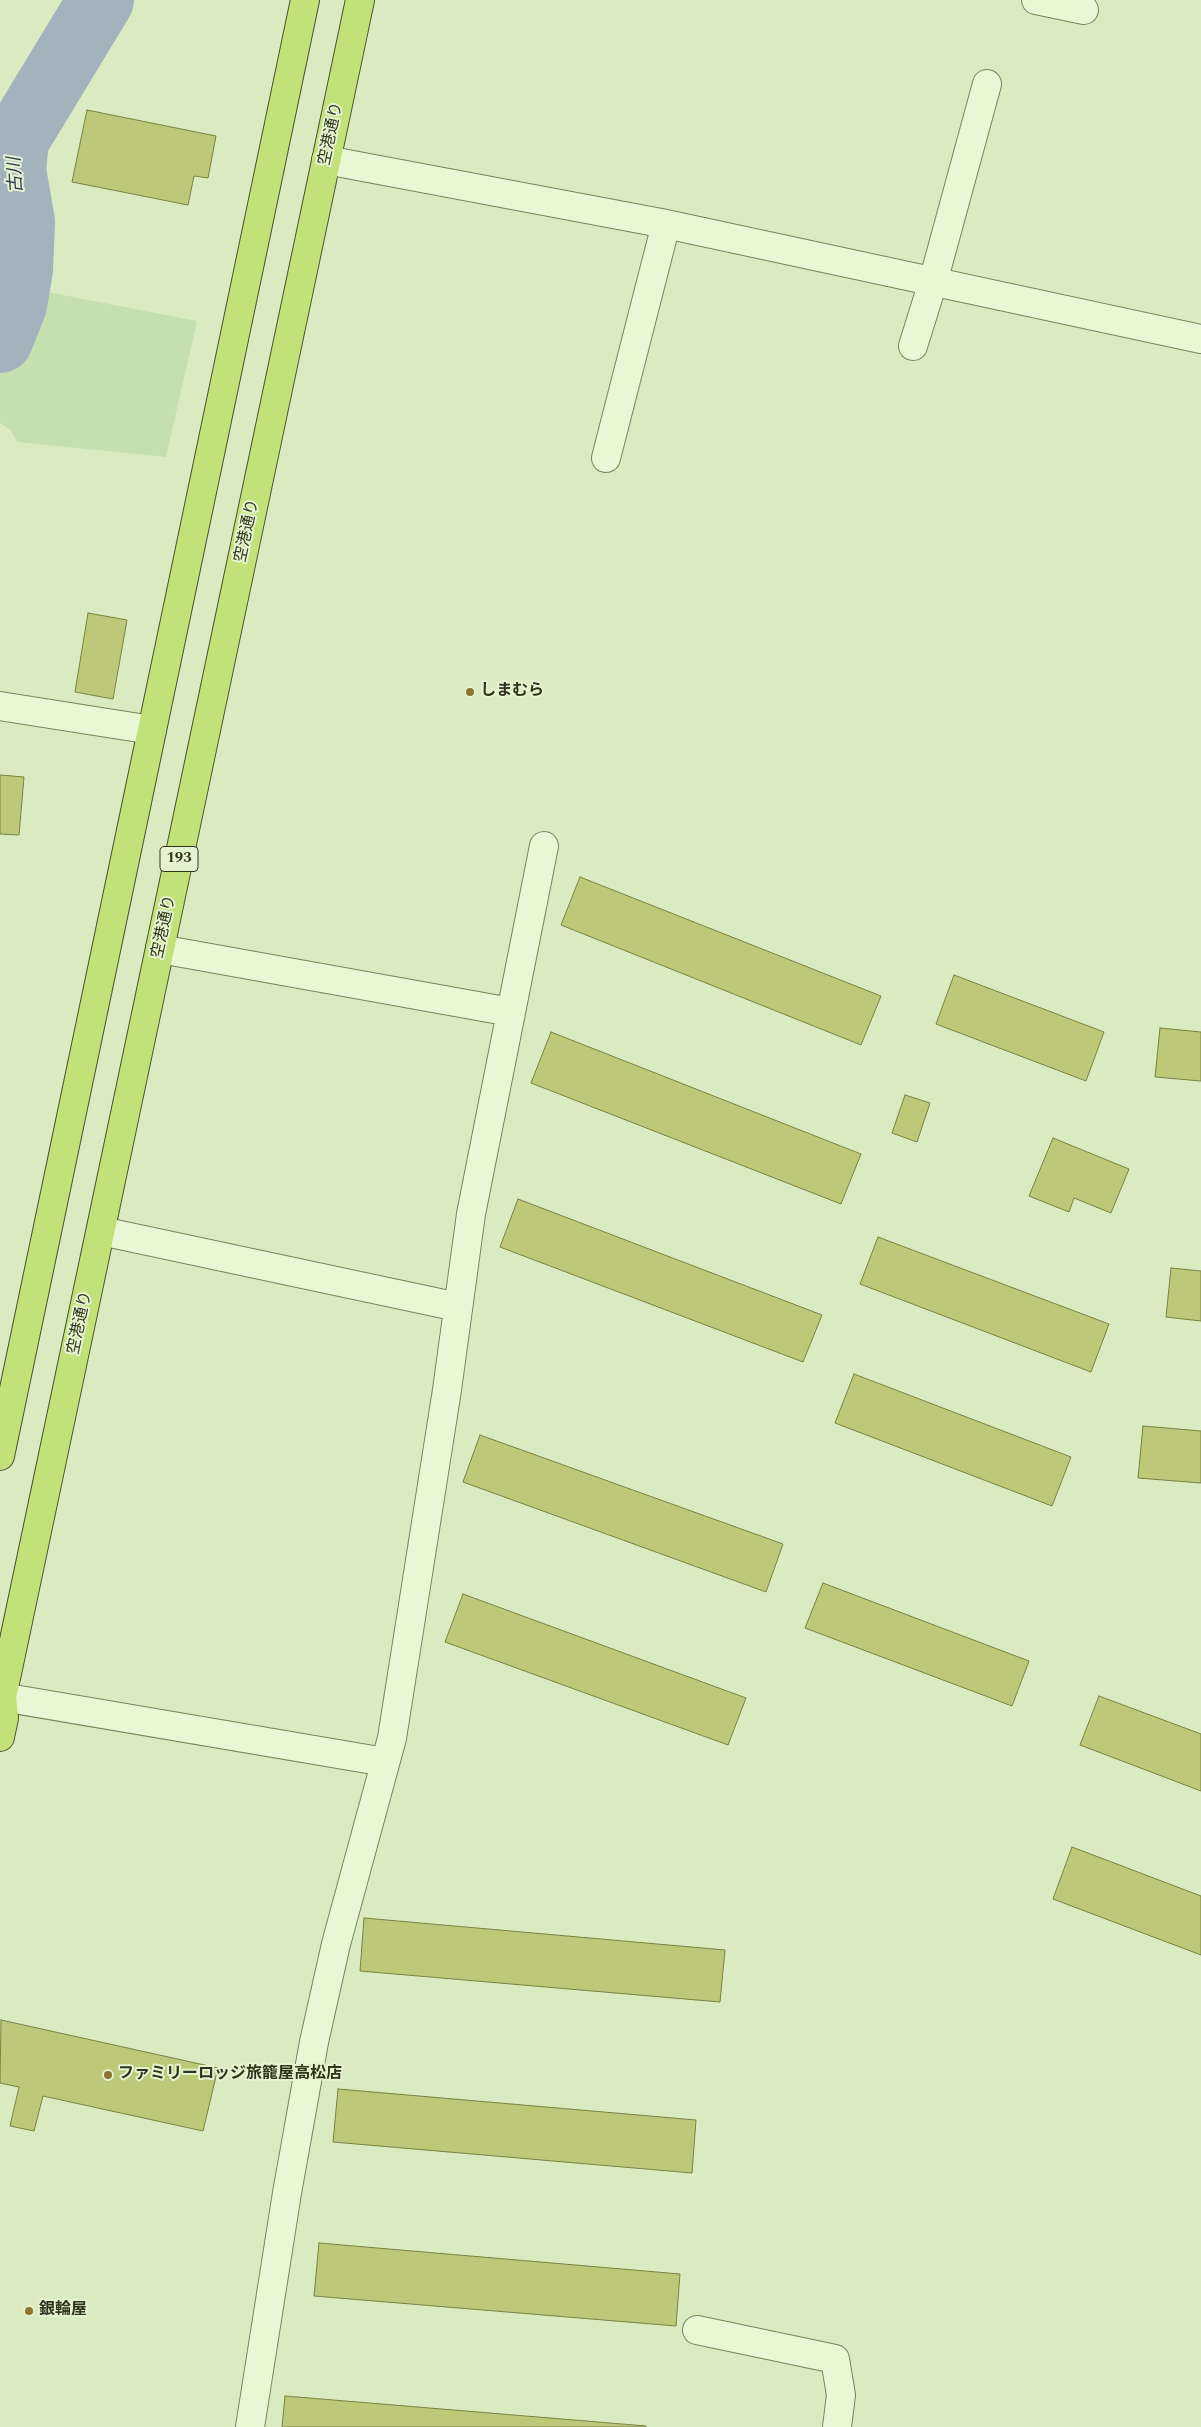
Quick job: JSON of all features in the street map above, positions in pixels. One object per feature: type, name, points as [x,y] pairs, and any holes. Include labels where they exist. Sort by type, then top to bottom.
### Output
[{"type":"highway","points":[[0,1456],[305,0]]},
{"type":"highway","name":"空港通り","points":[[0,1737],[4,1718],[2,1697],[360,0]]},
{"type":"street","points":[[1036,0],[1084,10]]},
{"type":"street","points":[[913,346],[933,282],[986,84]]},
{"type":"street","points":[[326,160],[666,224],[1201,339]]},
{"type":"street","points":[[606,458],[666,224]]},
{"type":"street","points":[[0,706],[152,730]]},
{"type":"street","points":[[250,2427],[287,2193],[314,2042],[336,1944],[392,1738],[471,1214],[544,846]]},
{"type":"street","points":[[160,949],[511,1012]]},
{"type":"street","points":[[100,1231],[458,1307]]},
{"type":"street","points":[[2,1697],[385,1762]]},
{"type":"street","points":[[697,2330],[835,2359],[841,2395],[837,2427]]},
{"type":"green space","points":[[37,290],[197,321],[166,457],[17,442],[11,430],[0,423],[0,375]]},
{"type":"building","points":[[87,110],[216,136],[208,178],[194,176],[188,205],[72,182]]},
{"type":"building","points":[[88,613],[127,620],[113,699],[75,692]]},
{"type":"building","points":[[0,775],[24,777],[19,835],[0,834]]},
{"type":"building","points":[[580,877],[881,996],[861,1045],[561,925]]},
{"type":"building","points":[[954,975],[1104,1032],[1086,1081],[936,1024]]},
{"type":"building","points":[[1160,1028],[1201,1032],[1201,1081],[1155,1077]]},
{"type":"building","points":[[551,1032],[861,1154],[841,1204],[531,1083]]},
{"type":"building","points":[[905,1095],[930,1103],[917,1142],[892,1133]]},
{"type":"building","points":[[1053,1138],[1129,1169],[1111,1213],[1074,1198],[1069,1212],[1029,1196]]},
{"type":"building","points":[[518,1199],[822,1315],[803,1362],[500,1247]]},
{"type":"building","points":[[878,1237],[1109,1324],[1091,1372],[860,1284]]},
{"type":"building","points":[[1171,1268],[1201,1271],[1201,1321],[1166,1317]]},
{"type":"building","points":[[854,1374],[1071,1457],[1052,1506],[835,1423]]},
{"type":"building","points":[[1143,1426],[1201,1431],[1201,1483],[1138,1478]]},
{"type":"building","points":[[480,1435],[783,1544],[766,1592],[463,1482]]},
{"type":"building","points":[[823,1583],[1029,1661],[1012,1706],[805,1628]]},
{"type":"building","points":[[463,1594],[746,1698],[728,1745],[445,1642]]},
{"type":"building","points":[[1099,1696],[1201,1734],[1201,1791],[1080,1745]]},
{"type":"building","points":[[1072,1847],[1201,1896],[1201,1955],[1053,1899]]},
{"type":"building","points":[[364,1918],[725,1950],[720,2002],[360,1971]]},
{"type":"building","name":"ファミリーロッジ旅籠屋高松店","points":[[1,2020],[218,2068],[203,2131],[43,2096],[34,2131],[10,2126],[19,2087],[0,2083]]},
{"type":"building","points":[[338,2089],[696,2120],[692,2173],[333,2142]]},
{"type":"building","points":[[319,2243],[680,2274],[676,2326],[314,2296]]},
{"type":"building","points":[[285,2396],[646,2426],[646,2427],[282,2427]]},
{"type":"waterway","name":"古川","points":[[0,340],[14,305],[20,270],[22,222],[13,170],[16,140],[101,0]]},
{"type":"place","name":"しまむら","points":[[470,692]]},
{"type":"place","name":"ファミリーロッジ旅籠屋高松店","points":[[108,2075]]},
{"type":"place","name":"銀輪屋","points":[[29,2311]]}]
